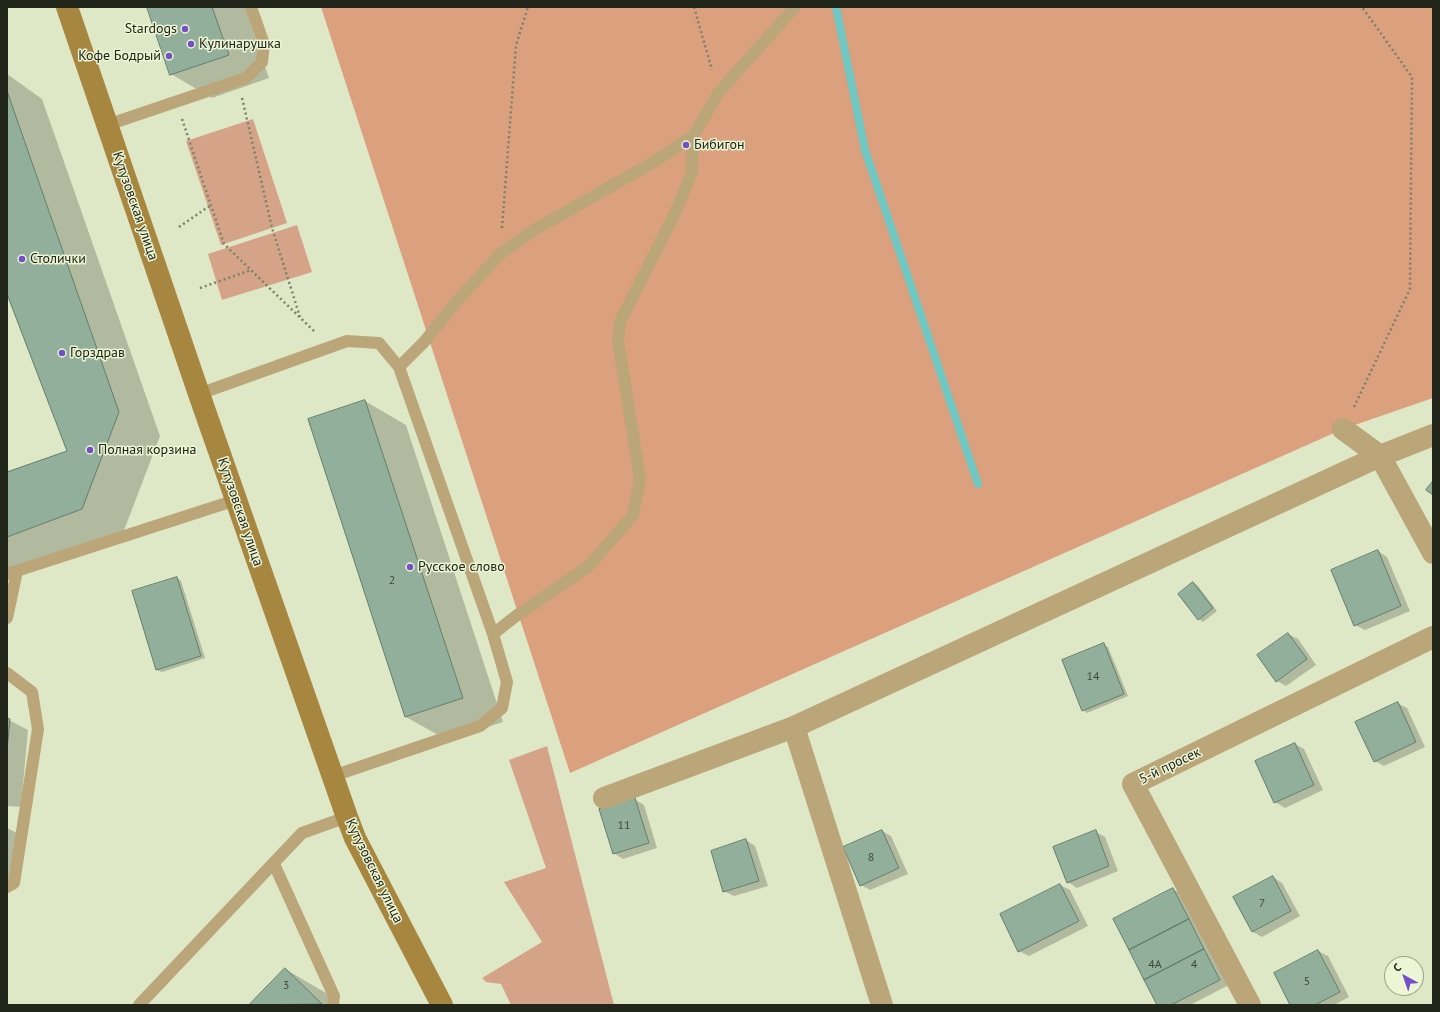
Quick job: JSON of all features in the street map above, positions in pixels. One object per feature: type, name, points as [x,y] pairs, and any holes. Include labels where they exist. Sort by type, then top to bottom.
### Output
[{"type":"street","name":"Кутузовская улица","points":[[67,7],[199,394],[347,817],[355,838],[442,1005]]},
{"type":"street","points":[[1343,429],[1380,456],[1433,553]]},
{"type":"street","points":[[604,798],[794,727],[1380,456],[1433,435]]},
{"type":"street","name":"5-й просек","points":[[1250,1005],[1132,784],[1433,637]]},
{"type":"street","points":[[794,727],[882,1005]]},
{"type":"lane","points":[[107,125],[246,78],[262,62],[264,44],[251,7]]},
{"type":"lane","points":[[400,367],[424,342],[457,301],[500,254],[534,230],[654,162],[693,136],[719,92],[795,7]]},
{"type":"lane","points":[[493,634],[516,616],[590,566],[633,515],[640,479],[618,340],[620,322],[676,211],[692,172],[693,136]]},
{"type":"lane","points":[[199,394],[347,341],[379,343],[400,367],[493,634],[507,682],[502,708],[480,726],[333,776]]},
{"type":"lane","points":[[7,618],[12,573],[236,500]]},
{"type":"lane","points":[[7,673],[32,692],[38,729],[14,883],[7,887]]},
{"type":"lane","points":[[139,1005],[302,833],[347,817]]},
{"type":"lane","points":[[274,864],[334,996],[333,1005]]},
{"type":"path","points":[[500,254],[516,45],[528,7]]},
{"type":"path","points":[[694,7],[719,92]]},
{"type":"path","points":[[1343,429],[1410,289],[1412,77],[1362,7]]},
{"type":"path","points":[[176,101],[224,244],[331,347]]},
{"type":"path","points":[[248,120],[272,228],[301,318]]},
{"type":"path","points":[[179,227],[211,205]]},
{"type":"path","points":[[200,288],[251,270]]},
{"type":"shaded area","points":[[321,7],[1433,7],[1433,398],[1343,429],[570,773]]},
{"type":"shaded area","points":[[253,119],[287,223],[221,245],[186,141]]},
{"type":"shaded area","points":[[297,225],[312,272],[222,300],[208,254]]},
{"type":"shaded area","points":[[547,746],[614,1005],[511,1005],[501,984],[486,982],[482,978],[542,942],[504,882],[546,868],[509,760]]},
{"type":"building","points":[[147,7],[212,7],[229,55],[170,75]]},
{"type":"building","points":[[7,91],[119,412],[82,509],[7,537],[7,472],[67,451],[7,294]]},
{"type":"building","points":[[365,400],[463,698],[405,717],[308,419]]},
{"type":"building","points":[[1433,481],[1433,495],[1426,490]]},
{"type":"building","points":[[1378,550],[1401,606],[1354,626],[1331,570]]},
{"type":"building","points":[[177,577],[201,656],[156,670],[132,591]]},
{"type":"building","points":[[1193,582],[1213,608],[1198,620],[1178,594]]},
{"type":"building","points":[[1288,633],[1307,659],[1276,682],[1257,655]]},
{"type":"building","points":[[1104,643],[1124,694],[1082,711],[1062,660]]},
{"type":"building","points":[[1398,702],[1416,742],[1374,762],[1355,722]]},
{"type":"building","points":[[7,718],[10,719],[7,750]]},
{"type":"building","points":[[1295,743],[1314,785],[1274,803],[1255,761]]},
{"type":"building","points":[[635,798],[649,843],[613,854],[599,809]]},
{"type":"building","points":[[882,830],[899,868],[860,886],[843,847]]},
{"type":"building","points":[[1096,830],[1109,866],[1067,883],[1053,847]]},
{"type":"building","points":[[746,839],[759,881],[723,892],[711,851]]},
{"type":"building","points":[[1273,876],[1291,911],[1252,932],[1233,897]]},
{"type":"building","points":[[1060,884],[1079,921],[1018,952],[1000,914]]},
{"type":"building","points":[[1173,888],[1189,919],[1129,950],[1113,919]]},
{"type":"building","points":[[1189,919],[1204,949],[1144,980],[1129,950]]},
{"type":"building","points":[[1204,949],[1220,980],[1171,1005],[1157,1005],[1144,980]]},
{"type":"building","points":[[1318,950],[1340,992],[1315,1005],[1290,1005],[1274,973]]},
{"type":"building","points":[[285,968],[322,1004],[249,1005]]},
{"type":"waterway","points":[[836,7],[865,150],[978,484]]},
{"type":"place","name":"Stardogs","points":[[185,29]]},
{"type":"place","name":"Кулинарушка","points":[[191,44]]},
{"type":"place","name":"Кофе Бодрый","points":[[169,56]]},
{"type":"place","name":"Бибигон","points":[[686,145]]},
{"type":"place","name":"Столички","points":[[22,259]]},
{"type":"place","name":"Горздрав","points":[[62,353]]},
{"type":"place","name":"Полная корзина","points":[[90,450]]},
{"type":"place","name":"Русское слово","points":[[410,567]]}]
